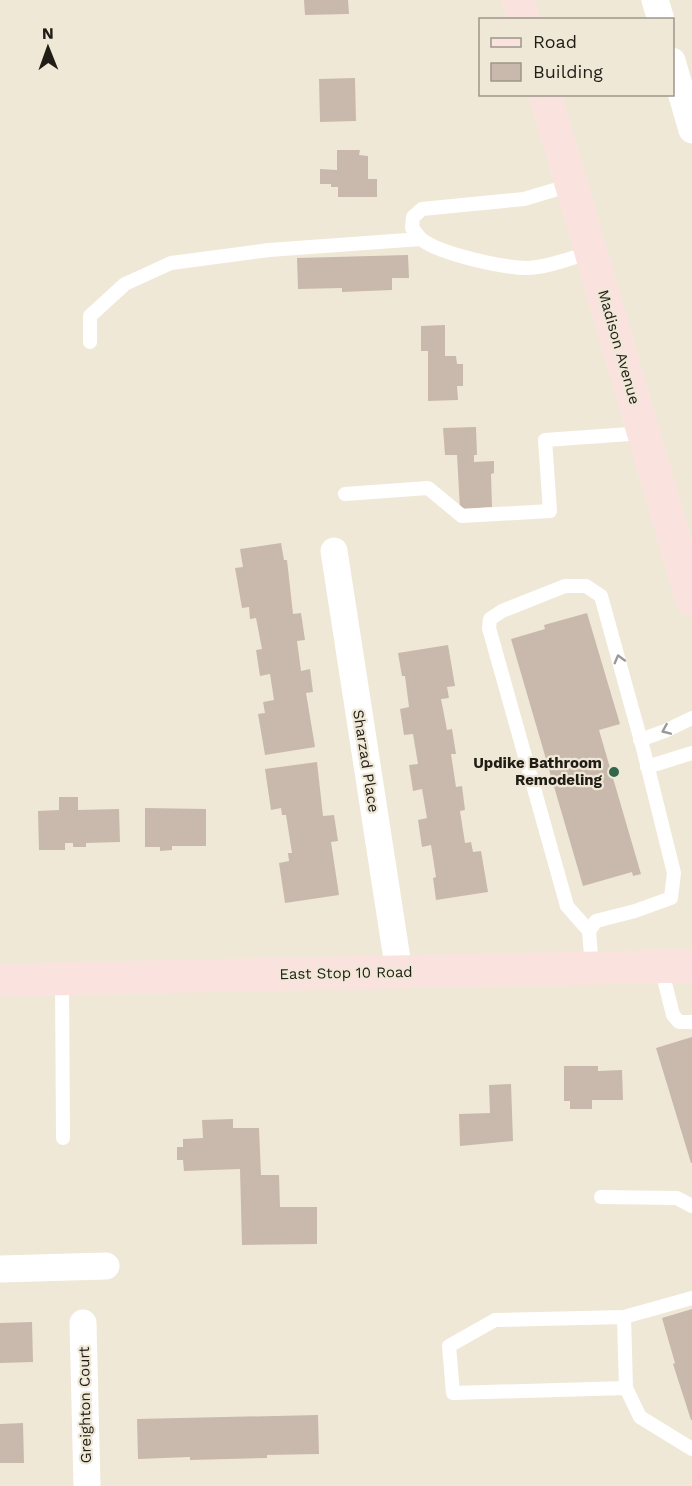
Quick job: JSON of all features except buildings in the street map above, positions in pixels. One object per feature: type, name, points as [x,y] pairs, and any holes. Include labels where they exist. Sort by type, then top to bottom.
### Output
[{"type":"street","points":[[518,0],[522,18]]},
{"type":"street","points":[[655,0],[660,18]]},
{"type":"street","points":[[674,68],[692,130]]},
{"type":"street","name":"Madison Avenue","points":[[546,96],[692,600]]},
{"type":"street","name":"Sharzad Place","points":[[334,551],[399,972]]},
{"type":"street","name":"East Stop 10 Road","points":[[0,980],[676,966]]},
{"type":"street","points":[[0,1269],[106,1266]]},
{"type":"street","name":"Greighton Court","points":[[83,1323],[87,1486]]},
{"type":"lane","points":[[421,239],[412,228],[413,217],[422,209],[524,199],[572,185]]},
{"type":"lane","points":[[90,342],[90,316],[125,284],[171,263],[269,250],[421,239],[474,260],[527,268],[544,266],[591,252]]},
{"type":"lane","points":[[345,494],[428,488],[462,516],[550,511],[545,440],[644,433]]},
{"type":"lane","points":[[589,931],[567,906],[489,628],[490,619],[502,611],[565,586],[586,586],[601,596],[648,767],[674,873],[671,898],[596,921],[589,931],[591,968]]},
{"type":"lane","points":[[640,740],[692,718]]},
{"type":"lane","points":[[648,767],[692,753]]},
{"type":"lane","points":[[676,966],[673,1015],[679,1022],[692,1022]]},
{"type":"lane","points":[[62,979],[63,1138]]},
{"type":"lane","points":[[601,1197],[677,1198],[692,1206]]},
{"type":"lane","points":[[626,1388],[453,1393],[448,1346],[495,1320],[624,1317],[692,1298]]},
{"type":"lane","points":[[624,1317],[626,1388],[640,1417],[692,1449]]},
{"type":"place","name":"Updike Bathroom Remodeling","points":[[614,772]]}]
